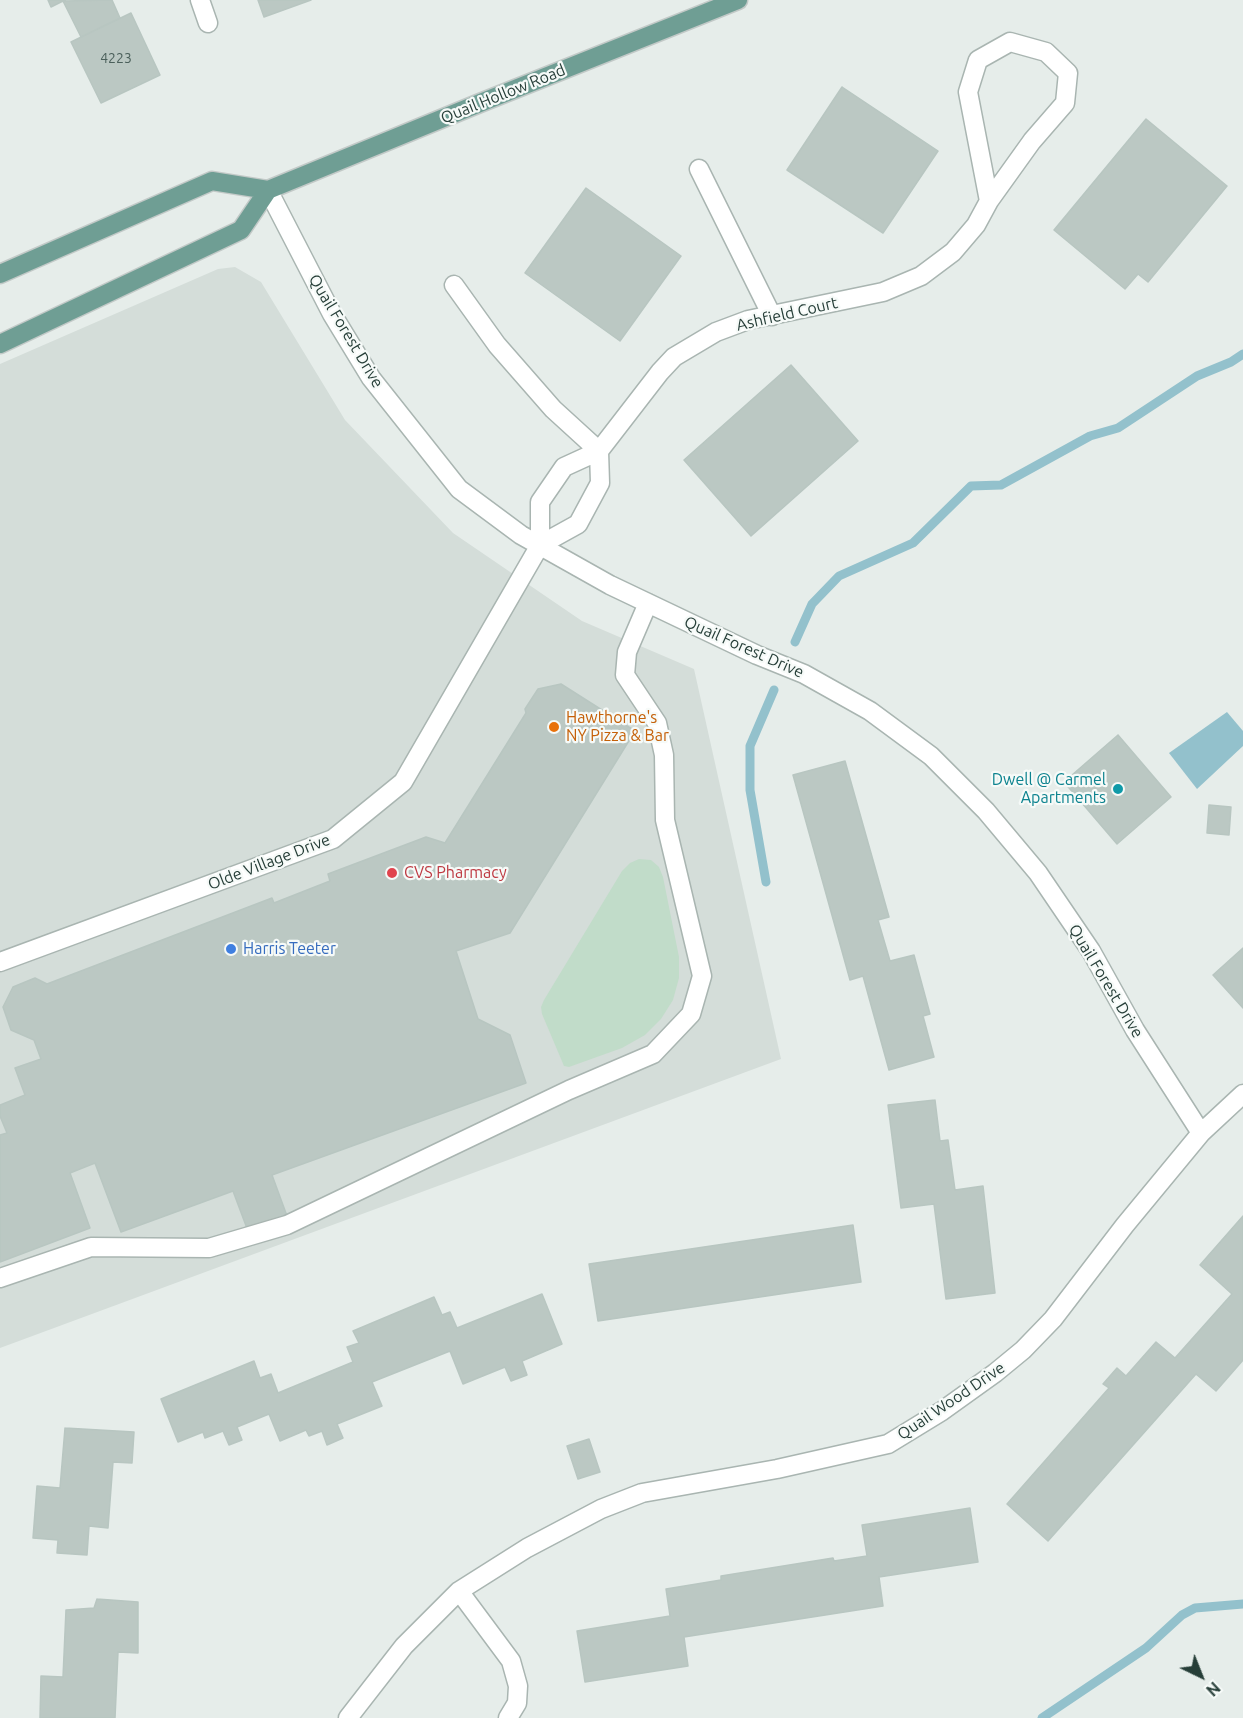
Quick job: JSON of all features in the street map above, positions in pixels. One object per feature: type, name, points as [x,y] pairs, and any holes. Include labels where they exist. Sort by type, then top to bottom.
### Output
[{"type":"main road","name":"Quail Hollow Road","points":[[268,190],[738,0]]},
{"type":"main road","points":[[0,274],[212,181],[268,190],[241,230],[0,344]]},
{"type":"street","points":[[200,0],[208,23]]},
{"type":"street","name":"Ashfield Court","points":[[540,545],[540,502],[564,467],[599,451],[674,357],[716,332],[748,320],[883,292],[921,276],[953,252],[976,225],[989,201],[1032,141],[1065,103],[1068,73],[1046,52],[1010,42],[978,60],[968,92],[989,201]]},
{"type":"street","points":[[699,168],[772,316]]},
{"type":"street","name":"Quail Forest Drive","points":[[268,190],[333,314],[371,378],[459,489],[521,535],[610,585],[757,655],[804,674],[870,711],[931,756],[986,811],[1038,873],[1091,951],[1135,1030],[1201,1133]]},
{"type":"street","points":[[454,285],[497,345],[553,409],[599,451],[600,483],[579,524],[540,545]]},
{"type":"street","name":"Olde Village Drive","points":[[0,962],[333,839],[356,822],[403,782],[540,545]]},
{"type":"street","points":[[0,1278],[91,1247],[209,1248],[287,1225],[569,1090],[653,1054],[691,1014],[702,976],[665,820],[664,755],[657,723],[625,675],[627,652],[648,603]]},
{"type":"street","name":"Quail Wood Drive","points":[[348,1718],[404,1646],[459,1592],[527,1548],[601,1509],[642,1493],[777,1469],[888,1444],[942,1411],[1023,1350],[1053,1319],[1125,1224],[1201,1133],[1243,1094]]},
{"type":"street","points":[[459,1592],[511,1661],[518,1686],[517,1703],[507,1718]]},
{"type":"shaded area","points":[[235,267],[261,282],[345,420],[453,533],[582,621],[694,669],[781,1059],[0,1348],[0,364],[218,269]]},
{"type":"green space","points":[[639,859],[651,860],[659,867],[663,877],[679,957],[679,978],[673,1000],[661,1019],[645,1035],[622,1048],[569,1067],[564,1066],[541,1007],[622,871],[630,863]]},
{"type":"water","points":[[1227,712],[1243,731],[1243,746],[1197,789],[1169,753]]},
{"type":"building","points":[[48,0],[65,0],[51,7]]},
{"type":"building","points":[[112,0],[120,18],[81,37],[63,1]]},
{"type":"building","points":[[258,0],[311,0],[264,17]]},
{"type":"building","points":[[131,13],[160,75],[101,103],[71,42]]},
{"type":"building","points":[[842,87],[938,151],[883,233],[787,170]]},
{"type":"building","points":[[1146,119],[1227,186],[1148,282],[1138,274],[1125,289],[1054,230]]},
{"type":"building","points":[[586,188],[681,256],[620,341],[525,273]]},
{"type":"building","points":[[791,365],[858,441],[751,536],[684,460]]},
{"type":"building","points":[[561,684],[635,731],[510,933],[456,951],[478,1019],[510,1035],[526,1083],[272,1175],[287,1216],[248,1231],[233,1191],[121,1232],[95,1163],[70,1173],[90,1228],[0,1262],[0,1135],[7,1133],[0,1116],[0,1105],[25,1095],[15,1068],[41,1059],[34,1040],[11,1030],[3,1007],[13,987],[35,978],[47,984],[272,898],[274,903],[330,881],[328,874],[426,837],[445,843],[526,713],[525,709],[538,689]]},
{"type":"building","name":"Dwell @ Carmel Apartments","points":[[1118,735],[1171,797],[1117,844],[1064,782]]},
{"type":"building","points":[[845,761],[889,917],[878,920],[890,961],[914,955],[930,1014],[923,1016],[934,1057],[889,1070],[863,976],[850,980],[793,775]]},
{"type":"building","points":[[1209,805],[1231,807],[1229,835],[1207,833]]},
{"type":"building","points":[[1243,948],[1243,1008],[1213,975]]},
{"type":"building","points":[[935,1100],[940,1141],[948,1140],[955,1190],[983,1186],[995,1293],[946,1299],[934,1204],[901,1208],[888,1105]]},
{"type":"building","points":[[1243,1216],[1243,1360],[1216,1391],[1196,1374],[1048,1541],[1007,1504],[1109,1388],[1103,1384],[1117,1368],[1126,1376],[1156,1342],[1175,1358],[1232,1294],[1200,1265]]},
{"type":"building","points":[[853,1225],[861,1282],[598,1321],[589,1264]]},
{"type":"building","points":[[542,1294],[562,1344],[522,1361],[527,1375],[511,1381],[505,1367],[463,1384],[450,1351],[372,1382],[382,1406],[337,1424],[343,1438],[327,1445],[322,1431],[309,1436],[306,1430],[280,1441],[269,1414],[237,1427],[242,1440],[229,1445],[223,1431],[205,1438],[203,1432],[178,1442],[161,1399],[254,1361],[260,1378],[271,1374],[278,1393],[353,1362],[347,1347],[359,1343],[353,1331],[434,1297],[442,1315],[450,1312],[457,1328]]},
{"type":"building","points":[[65,1428],[134,1432],[132,1463],[113,1462],[108,1528],[89,1526],[87,1555],[57,1553],[58,1540],[33,1538],[37,1486],[60,1488]]},
{"type":"building","points":[[589,1439],[600,1472],[578,1479],[567,1446]]},
{"type":"building","points":[[970,1508],[978,1562],[879,1577],[883,1606],[684,1637],[688,1666],[585,1682],[577,1631],[670,1616],[666,1589],[721,1580],[721,1576],[833,1558],[834,1561],[867,1556],[862,1525]]},
{"type":"building","points":[[97,1599],[138,1602],[138,1653],[118,1652],[115,1718],[40,1718],[41,1676],[63,1677],[66,1610],[94,1608]]},
{"type":"waterway","points":[[795,642],[812,604],[839,576],[913,543],[971,486],[1001,485],[1090,436],[1118,428],[1197,376],[1231,362],[1243,354]]},
{"type":"waterway","points":[[766,882],[750,790],[750,746],[774,690]]},
{"type":"waterway","points":[[1042,1718],[1146,1648],[1182,1615],[1195,1608],[1243,1604]]},
{"type":"place","name":"Hawthorne's NY Pizza & Bar","points":[[554,727]]},
{"type":"place","name":"Dwell @ Carmel Apartments","points":[[1118,789]]},
{"type":"place","name":"CVS Pharmacy","points":[[392,873]]},
{"type":"place","name":"Harris Teeter","points":[[231,949]]}]
